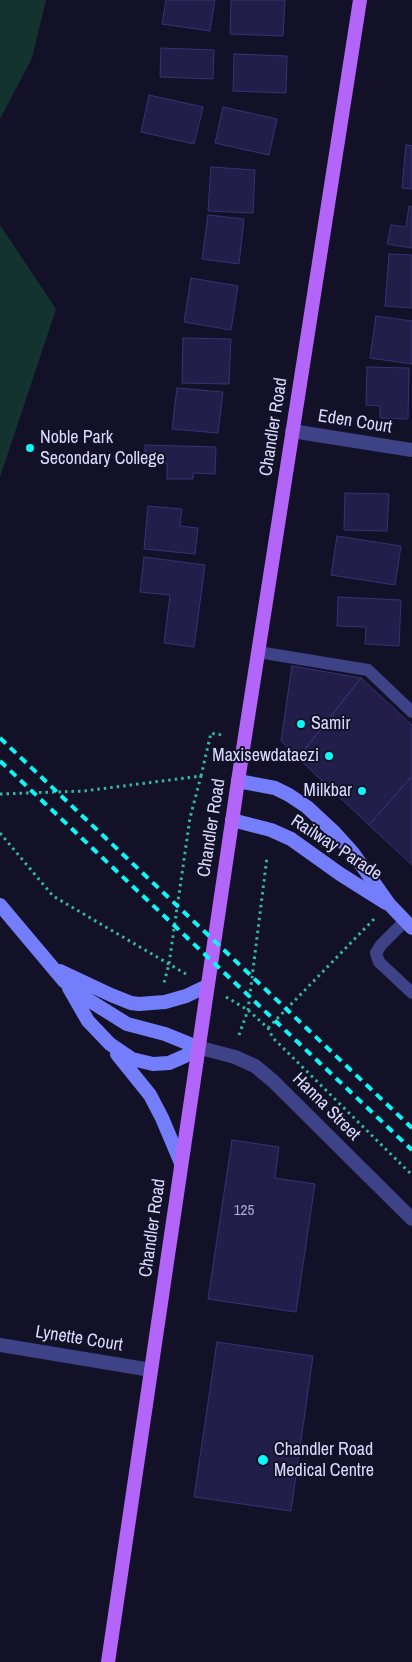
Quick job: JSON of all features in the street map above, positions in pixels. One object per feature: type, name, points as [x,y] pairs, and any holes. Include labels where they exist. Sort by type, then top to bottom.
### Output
[{"type":"main road","name":"Chandler Road","points":[[108,1662],[197,1048],[360,0]]},
{"type":"main road","name":"Railway Parade","points":[[238,781],[275,788],[307,807],[353,853],[389,904],[408,924]]},
{"type":"main road","name":"Railway Parade","points":[[232,820],[271,830],[291,839],[340,874],[389,904]]},
{"type":"main road","points":[[0,906],[64,981],[87,1000],[127,1024],[165,1034],[197,1048]]},
{"type":"main road","points":[[52,968],[131,1003],[151,1004],[165,1002],[186,996],[207,986]]},
{"type":"main road","points":[[64,981],[88,1021],[150,1095],[181,1162]]},
{"type":"main road","points":[[102,1036],[126,1056],[145,1063],[169,1063],[197,1048]]},
{"type":"street","name":"Eden Court","points":[[292,431],[412,450]]},
{"type":"street","name":"Hanna Street","points":[[197,1048],[235,1057],[255,1066],[273,1081],[412,1219]]},
{"type":"street","name":"Lynette Court","points":[[0,1345],[151,1370]]},
{"type":"lane","points":[[258,652],[368,670],[412,712]]},
{"type":"lane","points":[[408,924],[381,945],[376,953],[379,962],[412,993]]},
{"type":"path","points":[[169,964],[190,818],[211,733],[223,734]]},
{"type":"path","points":[[0,794],[84,791],[201,776]]},
{"type":"path","points":[[239,1035],[248,1010],[267,858]]},
{"type":"path","points":[[268,1028],[389,904]]},
{"type":"green space","points":[[0,0],[46,0],[32,58],[0,119]]},
{"type":"green space","points":[[0,225],[56,309],[0,477]]},
{"type":"building","points":[[166,0],[215,0],[210,31],[162,24]]},
{"type":"building","points":[[231,0],[285,0],[283,36],[230,34]]},
{"type":"building","points":[[161,48],[214,50],[213,79],[160,77]]},
{"type":"building","points":[[234,54],[287,56],[286,93],[233,91]]},
{"type":"building","points":[[149,95],[203,107],[194,144],[141,132]]},
{"type":"building","points":[[223,107],[277,119],[269,155],[215,143]]},
{"type":"building","points":[[406,145],[412,146],[412,189],[402,188]]},
{"type":"building","points":[[211,167],[255,170],[253,213],[208,211]]},
{"type":"building","points":[[409,206],[412,207],[412,248],[387,244],[391,225],[406,227]]},
{"type":"building","points":[[208,215],[244,219],[239,264],[202,259]]},
{"type":"building","points":[[389,254],[412,255],[412,308],[385,306]]},
{"type":"building","points":[[191,278],[238,286],[231,330],[184,322]]},
{"type":"building","points":[[376,316],[412,321],[412,364],[370,358]]},
{"type":"building","points":[[183,338],[231,339],[229,384],[182,383]]},
{"type":"building","points":[[367,367],[409,368],[408,419],[380,418],[380,406],[366,405]]},
{"type":"building","points":[[177,388],[223,392],[218,433],[172,429]]},
{"type":"building","points":[[145,445],[216,447],[215,474],[193,473],[193,479],[167,479],[167,463],[145,463]]},
{"type":"building","points":[[345,493],[389,494],[387,531],[344,530]]},
{"type":"building","points":[[148,506],[182,509],[180,526],[198,528],[195,554],[144,549]]},
{"type":"building","points":[[337,536],[401,546],[395,585],[331,575]]},
{"type":"building","points":[[144,557],[205,565],[194,647],[164,643],[170,595],[140,592]]},
{"type":"building","points":[[338,597],[401,600],[399,646],[365,644],[366,627],[337,626]]},
{"type":"building","points":[[292,666],[361,678],[298,758],[281,741]]},
{"type":"building","points":[[361,678],[412,725],[412,776],[369,825],[298,758]]},
{"type":"building","points":[[412,776],[412,865],[369,825]]},
{"type":"building","points":[[232,1140],[279,1147],[275,1178],[315,1184],[296,1312],[208,1299]]},
{"type":"building","points":[[217,1342],[313,1356],[291,1511],[194,1497]]},
{"type":"railway","points":[[0,738],[412,1128]]},
{"type":"railway","points":[[0,761],[412,1150]]},
{"type":"place","name":"Noble Park Secondary College","points":[[30,448]]},
{"type":"place","name":"Samir","points":[[301,724]]},
{"type":"place","name":"Maxisewdataezi","points":[[329,756]]},
{"type":"place","name":"Milkbar","points":[[362,791]]},
{"type":"place","name":"Chandler Road Medical Centre","points":[[263,1460]]}]
